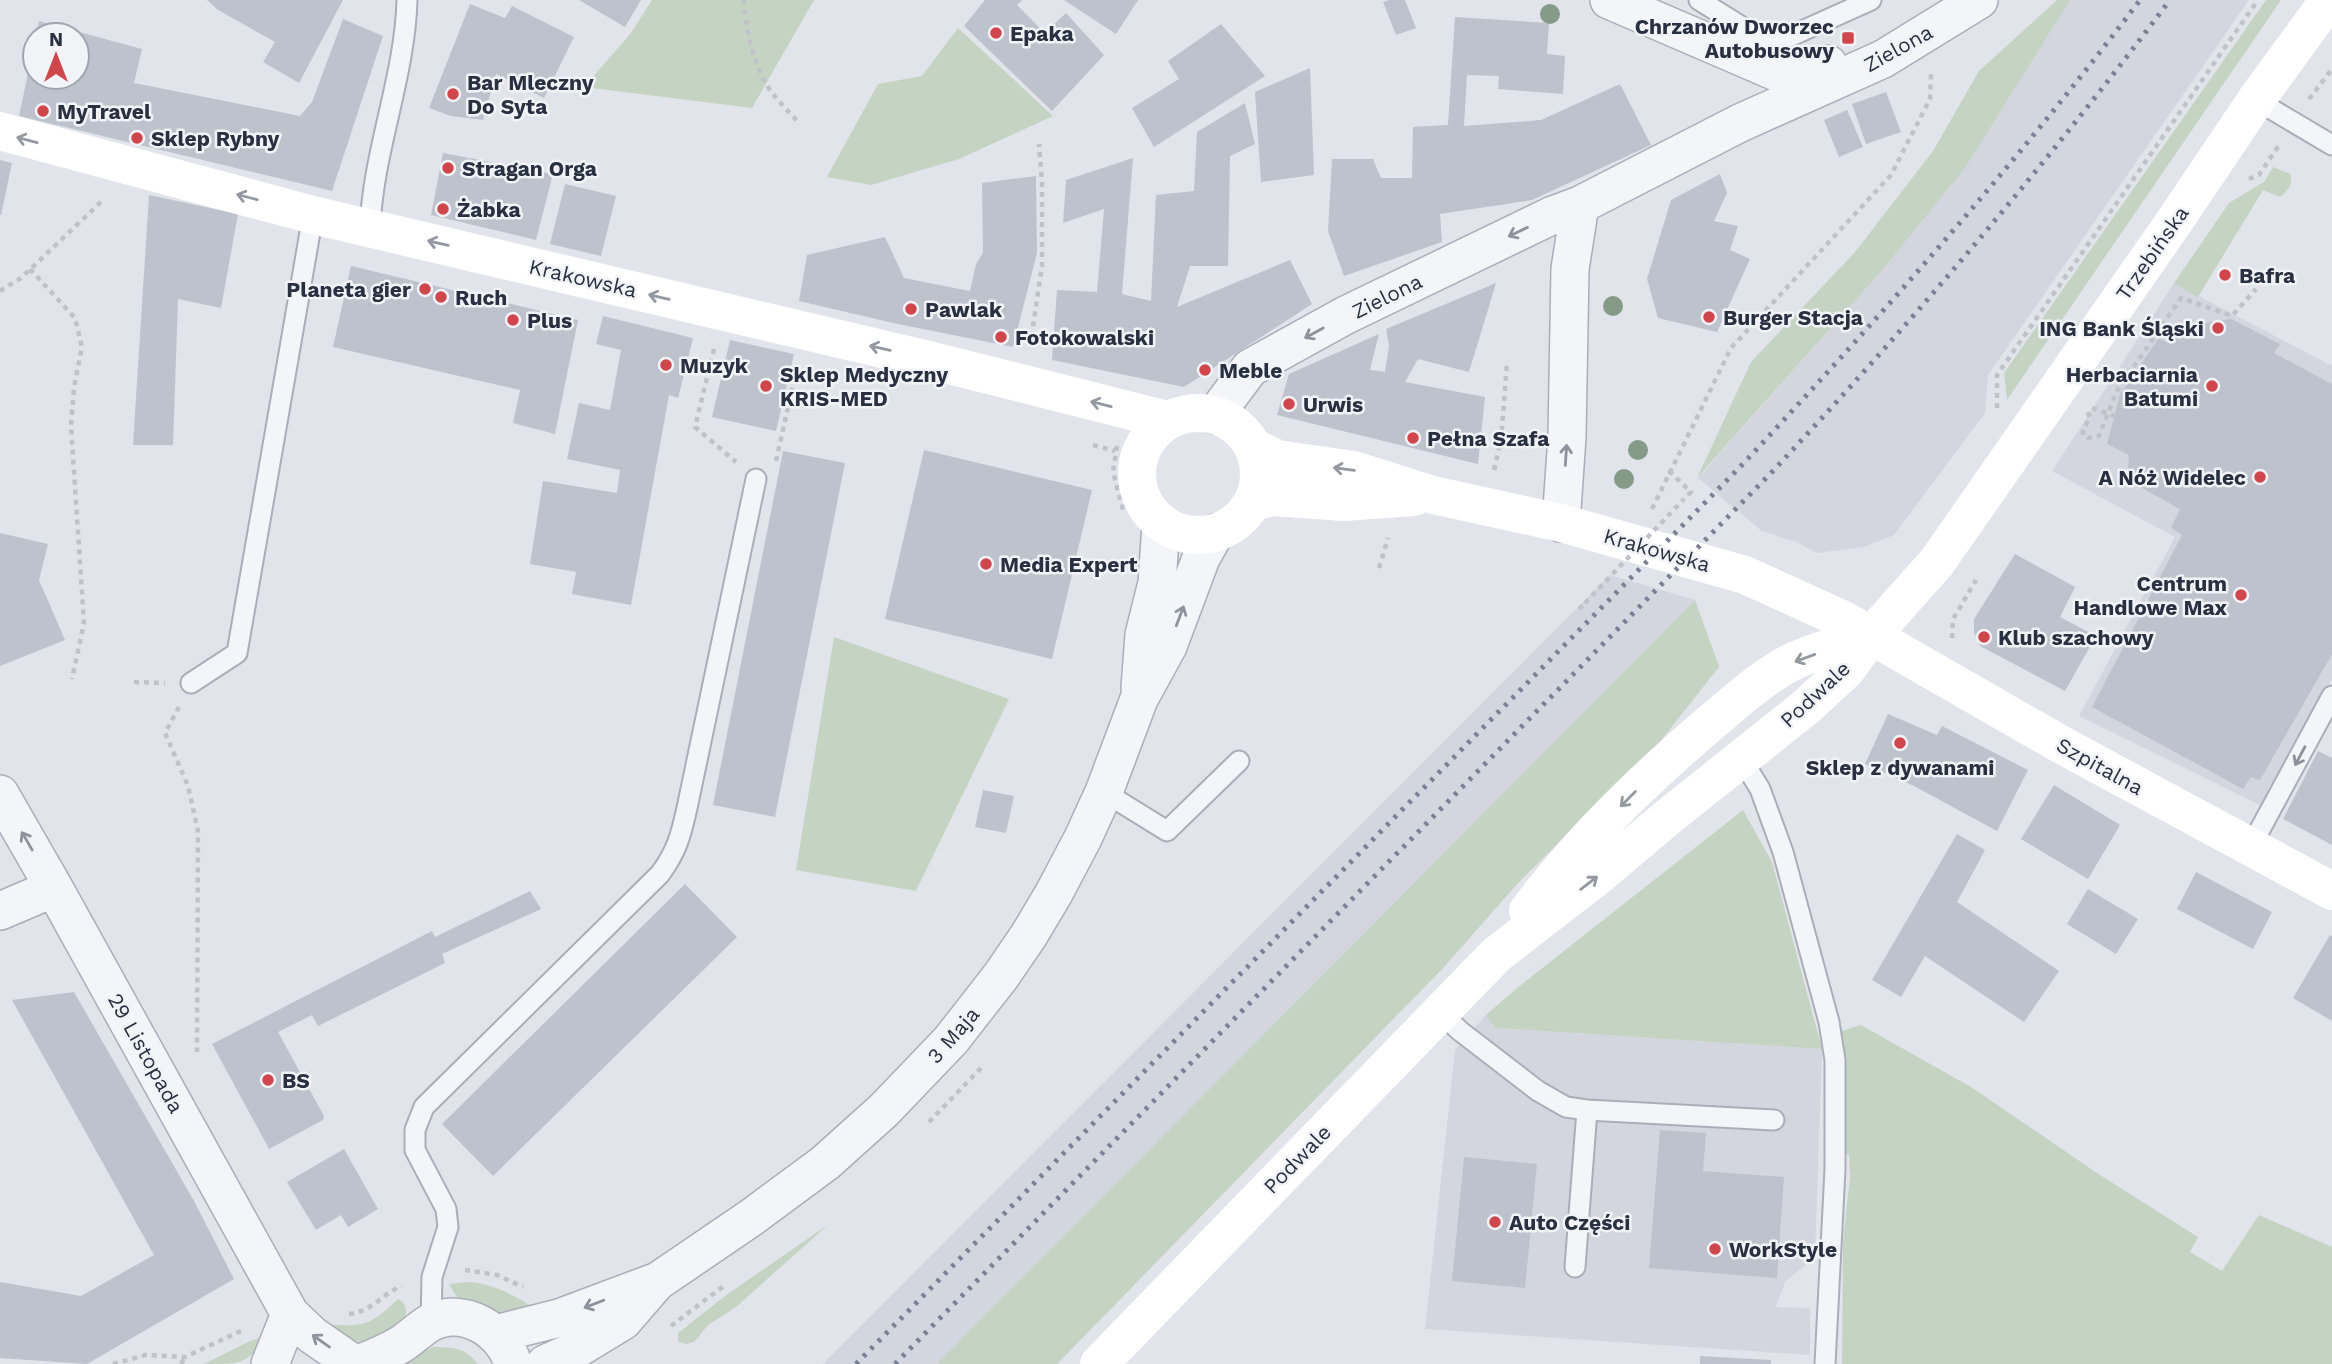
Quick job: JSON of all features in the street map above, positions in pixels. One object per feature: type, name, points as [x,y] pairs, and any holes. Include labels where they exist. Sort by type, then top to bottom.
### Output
[{"type":"street","points":[[1609,0],[1783,75],[1788,80],[1939,17],[1958,4]]},
{"type":"street","name":"Trzebińska","points":[[1870,637],[1937,562],[2256,100],[2329,0]]},
{"type":"street","name":"Zielona","points":[[1215,415],[1250,368],[1346,315],[1553,215],[1580,205],[1740,123],[1883,59],[1958,4]]},
{"type":"street","name":"Krakowska","points":[[0,131],[313,215],[933,361],[1167,421]]},
{"type":"street","points":[[1561,523],[1567,437],[1570,269],[1580,205]]},
{"type":"street","points":[[1182,415],[1215,415],[1239,429],[1253,447],[1259,483],[1253,502],[1234,524],[1215,533],[1195,536],[1143,520],[1145,506],[1137,488],[1136,469],[1141,450],[1152,433],[1167,421],[1182,415]]},
{"type":"street","name":"Krakowska","points":[[1253,447],[1277,458],[1354,470],[1433,495],[1561,523],[1745,575],[1843,620],[1870,637]]},
{"type":"street","name":"Krakowska","points":[[1253,502],[1272,497],[1344,502],[1433,495]]},
{"type":"street","name":"3 Maja","points":[[1139,699],[1144,635],[1157,583],[1143,520]]},
{"type":"street","name":"3 Maja","points":[[504,1349],[559,1318],[658,1280],[751,1217],[825,1163],[884,1110],[951,1040],[1001,976],[1028,935],[1083,838],[1104,792],[1139,699],[1168,646],[1201,558],[1215,533]]},
{"type":"street","name":"Podwale","points":[[1099,1364],[1496,955],[1806,707],[1846,670],[1870,637]]},
{"type":"street","name":"Podwale","points":[[1496,955],[1545,889],[1614,813],[1670,757],[1747,693],[1788,664],[1870,637]]},
{"type":"street","name":"Szpitalna","points":[[1870,637],[2332,891]]},
{"type":"street","name":"29 Listopada","points":[[0,794],[290,1314],[312,1335],[356,1364]]},
{"type":"street","points":[[0,911],[54,888]]},
{"type":"street","name":"3 Maja","points":[[545,1364],[572,1352],[623,1321],[658,1280]]},
{"type":"street","points":[[270,1364],[290,1314]]},
{"type":"street","points":[[356,1364],[384,1354],[431,1322],[457,1318],[478,1322],[504,1349]]},
{"type":"lane","points":[[370,228],[371,207],[392,104],[407,0]]},
{"type":"lane","points":[[1713,3],[1771,45],[1871,0]]},
{"type":"lane","points":[[2256,100],[2332,145]]},
{"type":"lane","points":[[191,683],[237,653],[313,215]]},
{"type":"lane","points":[[431,1322],[432,1277],[449,1227],[446,1209],[415,1150],[415,1130],[424,1107],[660,874],[672,858],[680,841],[688,808],[756,479]]},
{"type":"lane","points":[[2250,848],[2332,696]]},
{"type":"lane","points":[[1741,758],[1760,789],[1783,852],[1829,1022],[1835,1060],[1835,1170],[1825,1364]]},
{"type":"lane","points":[[1104,792],[1167,831],[1239,761]]},
{"type":"lane","points":[[1440,1012],[1460,1031],[1538,1091],[1566,1107],[1774,1120]]},
{"type":"lane","points":[[1575,1267],[1587,1110]]},
{"type":"path","points":[[744,0],[753,54],[772,93],[799,123]]},
{"type":"path","points":[[1997,412],[1997,375],[2258,0]]},
{"type":"path","points":[[2239,185],[2259,176],[2332,69]]},
{"type":"path","points":[[1648,516],[1731,348],[1891,176],[1930,99],[1931,72]]},
{"type":"path","points":[[1030,351],[1042,266],[1039,144]]},
{"type":"path","points":[[0,291],[20,278],[109,194]]},
{"type":"path","points":[[30,269],[75,318],[82,347],[74,387],[71,426],[84,623],[72,680]]},
{"type":"path","points":[[2085,405],[2090,418],[2082,430],[2083,435],[2088,438],[2099,436],[2112,415],[2117,391],[2181,298],[2232,316],[2256,289]]},
{"type":"path","points":[[723,312],[695,427],[756,479]]},
{"type":"path","points":[[1493,474],[1501,440],[1507,363]]},
{"type":"path","points":[[2085,405],[2112,415]]},
{"type":"path","points":[[2078,415],[2085,405]]},
{"type":"path","points":[[1119,441],[1113,472],[1120,502],[1143,520]]},
{"type":"path","points":[[1093,445],[1115,451]]},
{"type":"path","points":[[1579,609],[1691,492],[1669,471]]},
{"type":"path","points":[[1379,568],[1390,531]]},
{"type":"path","points":[[1955,644],[1951,636],[1953,618],[1979,575]]},
{"type":"path","points":[[191,683],[165,733],[188,786],[198,831],[197,1052]]},
{"type":"path","points":[[455,1272],[480,1271],[497,1275],[531,1290]]},
{"type":"path","points":[[347,1314],[366,1310],[395,1289],[412,1282]]},
{"type":"path","points":[[113,1364],[146,1355],[185,1357],[244,1330]]},
{"type":"path","points":[[135,1364],[146,1355]]},
{"type":"path","points":[[181,1364],[185,1357]]},
{"type":"shaded area","points":[[2069,0],[2249,0],[1988,375],[1985,413],[1894,535],[1864,547],[1817,553],[1796,542],[1762,531],[1698,478],[1878,275]]},
{"type":"shaded area","name":"Centrum Handlowe Max","points":[[2174,283],[2332,366],[2332,678],[2260,805],[2079,716],[2175,537],[2052,471]]},
{"type":"shaded area","points":[[1610,575],[1695,600],[1719,667],[1518,883],[1443,968],[1057,1364],[823,1364]]},
{"type":"shaded area","points":[[1486,1015],[1495,1028],[1822,1049],[1815,1257],[1785,1282],[1776,1307],[1810,1308],[1810,1355],[1425,1329],[1455,1050]]},
{"type":"green space","points":[[652,0],[814,0],[752,108],[584,87],[631,33]]},
{"type":"green space","points":[[2057,0],[2070,0],[1965,168],[1878,275],[1697,478],[1751,362],[1855,252],[1933,151],[1979,71]]},
{"type":"green space","points":[[2266,0],[2281,0],[2007,400],[2004,373]]},
{"type":"green space","points":[[958,28],[1053,116],[959,159],[871,185],[827,177],[878,84],[922,76]]},
{"type":"green space","points":[[2273,167],[2290,174],[2289,187],[2280,197],[2263,190],[2198,297],[2174,283],[2229,203],[2264,182]]},
{"type":"green space","points":[[1695,600],[1719,667],[1655,748],[1518,883],[1443,968],[1057,1364],[937,1364]]},
{"type":"green space","points":[[834,637],[1009,699],[916,891],[796,870]]},
{"type":"green space","points":[[1743,810],[1772,862],[1822,1049],[1495,1028],[1486,1015]]},
{"type":"green space","points":[[1861,1025],[1971,1087],[2100,1175],[2198,1237],[2190,1252],[2222,1271],[2259,1215],[2332,1247],[2332,1364],[1842,1364],[1843,1242],[1850,1177],[1849,1155],[1841,1152],[1841,1031]]},
{"type":"green space","points":[[829,1224],[736,1307],[708,1325],[694,1342],[678,1342],[678,1333],[725,1296]]},
{"type":"green space","points":[[468,1282],[503,1290],[534,1308],[521,1318],[470,1306],[458,1298],[449,1284]]},
{"type":"green space","points":[[398,1299],[406,1308],[405,1321],[372,1340],[353,1341],[319,1326],[367,1322]]},
{"type":"green space","points":[[270,1334],[243,1360],[228,1364],[204,1364],[250,1341]]},
{"type":"green space","points":[[433,1347],[458,1350],[469,1355],[478,1364],[401,1364]]},
{"type":"building","points":[[207,0],[343,0],[299,83],[263,62],[275,42],[218,10]]},
{"type":"building","points":[[579,0],[641,0],[625,27]]},
{"type":"building","points":[[985,0],[1022,0],[1017,5],[1045,33],[1066,13],[1104,55],[1052,111],[964,26]]},
{"type":"building","points":[[1064,0],[1138,0],[1116,34]]},
{"type":"building","points":[[1405,0],[1416,28],[1396,35],[1383,2]]},
{"type":"building","points":[[470,4],[505,18],[512,6],[574,37],[544,98],[496,74],[483,120],[451,116],[429,108]]},
{"type":"building","points":[[1455,17],[1549,23],[1547,54],[1565,56],[1563,94],[1498,89],[1499,76],[1467,75],[1464,126],[1541,120],[1620,84],[1651,145],[1532,200],[1440,214],[1442,242],[1344,276],[1328,231],[1332,159],[1373,159],[1381,178],[1412,178],[1413,127],[1448,125]]},
{"type":"building","points":[[343,19],[383,36],[332,191],[19,116],[24,91],[91,91],[91,35],[142,49],[134,83],[300,116],[312,102]]},
{"type":"building","points":[[1221,24],[1265,76],[1154,147],[1132,108],[1179,79],[1168,61]]},
{"type":"building","points":[[1310,68],[1314,175],[1261,182],[1255,92]]},
{"type":"building","points":[[1886,92],[1901,132],[1866,144],[1852,104]]},
{"type":"building","points":[[1245,103],[1255,144],[1230,156],[1228,266],[1190,266],[1177,307],[1290,260],[1312,304],[1184,387],[1052,360],[1057,290],[1097,292],[1104,209],[1063,223],[1066,180],[1133,158],[1122,294],[1151,301],[1156,195],[1194,191],[1197,132]]},
{"type":"building","points":[[1847,110],[1863,147],[1839,157],[1824,120]]},
{"type":"building","points":[[443,153],[553,174],[536,240],[431,215]]},
{"type":"building","points":[[0,160],[12,163],[1,215],[0,215]]},
{"type":"building","points":[[1720,174],[1727,193],[1714,221],[1738,226],[1730,250],[1750,259],[1717,332],[1658,318],[1647,279],[1671,200]]},
{"type":"building","points":[[1036,176],[1037,253],[1013,347],[799,301],[807,255],[885,237],[904,278],[970,291],[976,264],[983,253],[982,183]]},
{"type":"building","points":[[565,184],[616,196],[601,256],[550,244]]},
{"type":"building","points":[[149,195],[238,214],[221,308],[178,299],[173,445],[133,445]]},
{"type":"building","points":[[351,266],[578,320],[555,434],[513,423],[520,390],[333,347]]},
{"type":"building","points":[[1496,283],[1469,372],[1418,359],[1405,382],[1485,397],[1478,464],[1277,415],[1289,374],[1379,334],[1370,370],[1385,372],[1389,346],[1386,329]]},
{"type":"building","points":[[603,316],[693,338],[678,398],[669,395],[631,605],[572,594],[576,572],[530,564],[543,481],[617,493],[620,470],[567,459],[579,403],[610,410],[621,350],[596,344]]},
{"type":"building","name":"Centrum Handlowe Max","points":[[2231,319],[2280,344],[2274,353],[2332,384],[2332,654],[2260,780],[2251,777],[2243,789],[2092,707],[2182,535],[2171,528],[2180,509],[2127,480],[2129,455],[2107,444],[2120,394],[2159,338],[2168,343],[2178,327],[2196,335],[2203,323]]},
{"type":"building","points":[[730,340],[794,354],[776,431],[712,417]]},
{"type":"building","name":"Media Expert","points":[[924,450],[1092,490],[1052,659],[885,619]]},
{"type":"building","points":[[783,451],[845,463],[775,817],[713,805]]},
{"type":"building","points":[[0,533],[48,544],[39,580],[65,640],[0,666]]},
{"type":"building","points":[[2015,554],[2075,587],[2060,617],[2096,636],[2065,691],[1980,646],[1974,632],[1974,619]]},
{"type":"building","points":[[1888,714],[1937,735],[1942,726],[2028,770],[1997,831],[1914,786],[1865,764]]},
{"type":"building","points":[[2318,751],[2332,758],[2332,845],[2283,819]]},
{"type":"building","points":[[2054,785],[2120,825],[2088,879],[2021,839]]},
{"type":"building","points":[[983,790],[1014,796],[1006,833],[975,827]]},
{"type":"building","points":[[1957,834],[1985,850],[1957,902],[2059,971],[2024,1022],[1925,956],[1901,997],[1872,980]]},
{"type":"building","points":[[2196,872],[2272,912],[2253,949],[2177,909]]},
{"type":"building","points":[[685,884],[737,937],[493,1176],[442,1124]]},
{"type":"building","points":[[2088,889],[2138,919],[2116,954],[2067,924]]},
{"type":"building","points":[[530,891],[541,909],[442,954],[445,963],[318,1026],[312,1015],[278,1032],[324,1116],[323,1120],[269,1149],[212,1044],[432,931],[435,937]]},
{"type":"building","points":[[2330,935],[2332,936],[2332,1021],[2293,998]]},
{"type":"building","points":[[74,992],[194,1201],[234,1279],[87,1364],[0,1358],[0,1282],[81,1296],[154,1255],[12,1000]]},
{"type":"building","points":[[1660,1130],[1706,1133],[1703,1171],[1784,1177],[1777,1278],[1649,1268]]},
{"type":"building","points":[[344,1149],[378,1209],[348,1227],[341,1215],[316,1230],[287,1182]]},
{"type":"building","name":"Auto Części","points":[[1464,1157],[1537,1164],[1525,1288],[1452,1281]]},
{"type":"building","points":[[1700,1356],[1771,1360],[1771,1364],[1700,1364]]},
{"type":"railway","points":[[856,1364],[1741,466],[1845,353],[1996,180],[2140,0]]},
{"type":"railway","points":[[895,1364],[1772,472],[1876,358],[2027,182],[2170,0]]},
{"type":"place","name":"Epaka","points":[[996,33]]},
{"type":"place","name":"Chrzanów Dworzec Autobusowy","points":[[1848,38]]},
{"type":"place","name":"Bar Mleczny Do Syta","points":[[453,94]]},
{"type":"place","name":"MyTravel","points":[[43,111]]},
{"type":"place","name":"Sklep Rybny","points":[[137,138]]},
{"type":"place","name":"Stragan Orga","points":[[448,168]]},
{"type":"place","name":"Żabka","points":[[443,209]]},
{"type":"place","name":"Bafra","points":[[2225,275]]},
{"type":"place","name":"Planeta gier","points":[[425,289]]},
{"type":"place","name":"Ruch","points":[[441,297]]},
{"type":"place","name":"Pawlak","points":[[911,309]]},
{"type":"place","name":"Burger Stacja","points":[[1709,317]]},
{"type":"place","name":"Plus","points":[[513,320]]},
{"type":"place","name":"ING Bank Śląski","points":[[2218,328]]},
{"type":"place","name":"Fotokowalski","points":[[1001,337]]},
{"type":"place","name":"Muzyk","points":[[666,365]]},
{"type":"place","name":"Meble","points":[[1205,370]]},
{"type":"place","name":"Sklep Medyczny KRIS-MED","points":[[766,386]]},
{"type":"place","name":"Herbaciarnia Batumi","points":[[2212,386]]},
{"type":"place","name":"Urwis","points":[[1289,404]]},
{"type":"place","name":"Pełna Szafa","points":[[1413,438]]},
{"type":"place","name":"A Nóż Widelec","points":[[2260,477]]},
{"type":"place","name":"Media Expert","points":[[986,564]]},
{"type":"place","name":"Centrum Handlowe Max","points":[[2241,595]]},
{"type":"place","name":"Klub szachowy","points":[[1984,637]]},
{"type":"place","name":"Sklep z dywanami","points":[[1900,743]]},
{"type":"place","name":"BS","points":[[268,1080]]},
{"type":"place","name":"Auto Części","points":[[1495,1222]]},
{"type":"place","name":"WorkStyle","points":[[1715,1249]]}]
